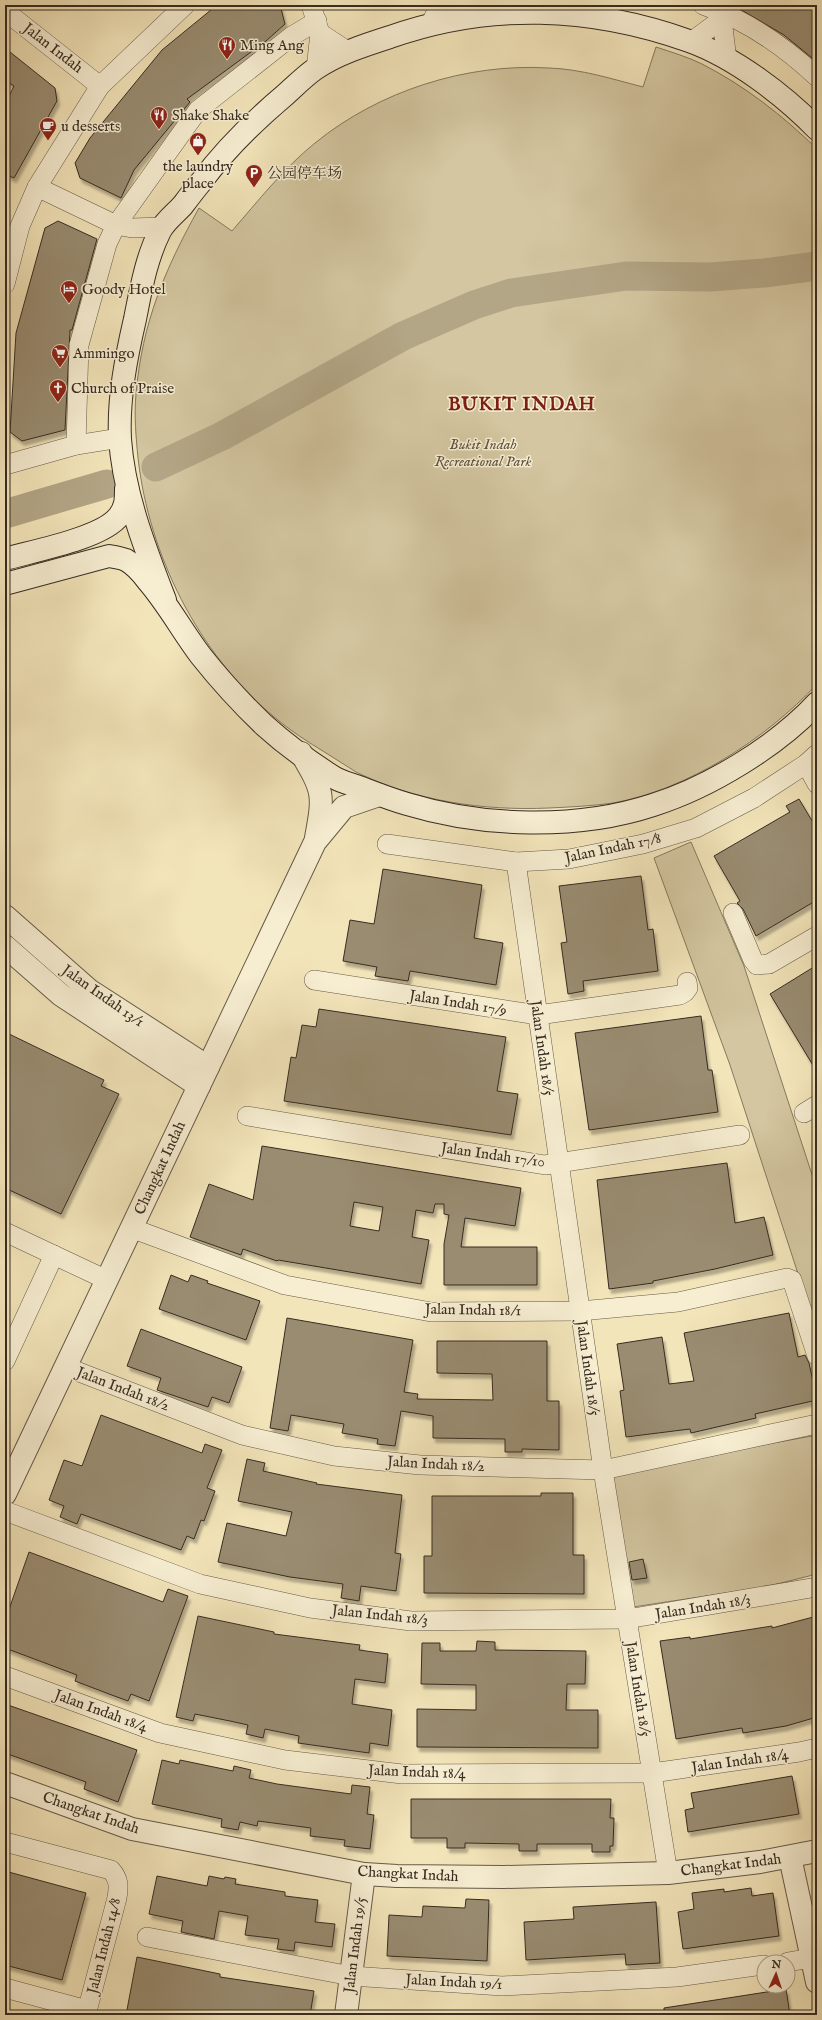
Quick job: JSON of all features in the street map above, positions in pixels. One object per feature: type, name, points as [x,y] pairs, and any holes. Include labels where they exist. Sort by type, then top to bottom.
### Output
[{"type":"street","points":[[5,284],[20,226],[37,187],[100,86],[185,5]]},
{"type":"street","points":[[703,5],[725,12],[767,37],[817,77]]},
{"type":"street","points":[[165,600],[141,539],[127,484],[120,438],[126,357],[143,278],[162,227],[184,204],[213,165],[245,129],[316,68],[435,14],[470,10],[569,14],[622,23],[691,42],[728,60],[800,112],[817,129]]},
{"type":"street","name":"Jalan Indah","points":[[5,11],[100,86]]},
{"type":"street","points":[[691,42],[725,12]]},
{"type":"street","points":[[725,12],[728,60]]},
{"type":"street","points":[[316,20],[349,52]]},
{"type":"street","points":[[316,20],[316,68]]},
{"type":"street","points":[[76,445],[79,345],[107,244],[124,227],[198,110],[292,36],[316,20]]},
{"type":"street","points":[[37,187],[124,227],[150,256]]},
{"type":"street","points":[[124,227],[162,227]]},
{"type":"street","points":[[5,465],[76,445],[120,438]]},
{"type":"street","points":[[5,559],[76,539],[97,532],[109,525],[119,517],[125,506],[127,484]]},
{"type":"street","points":[[5,584],[109,556],[124,559],[136,567],[165,600],[200,655],[232,692],[266,726],[301,754],[337,779],[379,795],[439,814],[482,820],[544,822],[578,820],[619,814],[654,805],[704,784],[749,759],[780,737],[817,703]]},
{"type":"street","name":"Changkat Indah","points":[[301,754],[318,781],[322,797],[315,842]]},
{"type":"street","points":[[811,759],[817,784]]},
{"type":"street","name":"Jalan Indah 17/8","points":[[387,844],[516,862],[577,857],[643,844],[696,828],[754,798],[811,759]]},
{"type":"street","name":"Changkat Indah","points":[[5,1494],[315,842],[344,807],[379,795]]},
{"type":"street","name":"Jalan Indah 18/5","points":[[516,862],[603,1470],[668,1873]]},
{"type":"street","points":[[733,913],[752,960],[757,965],[769,964],[817,936]]},
{"type":"street","name":"Jalan Indah 13/1","points":[[5,918],[89,990],[208,1067]]},
{"type":"street","name":"Jalan Indah 13/1","points":[[5,946],[71,1003],[199,1086]]},
{"type":"street","name":"Jalan Indah 17/9","points":[[314,980],[538,1015],[680,995],[688,988],[687,982]]},
{"type":"street","name":"Jalan Indah 17/10","points":[[247,1116],[545,1166],[558,1162],[740,1135]]},
{"type":"street","name":"Jalan Indah 18/1","points":[[131,1228],[285,1285],[431,1312],[580,1311],[678,1302],[782,1278],[792,1280],[817,1356]]},
{"type":"street","points":[[5,1232],[107,1280]]},
{"type":"street","points":[[5,1361],[54,1255]]},
{"type":"street","name":"Jalan Indah 18/2","points":[[66,1367],[242,1435],[334,1456],[420,1465],[603,1470],[817,1424]]},
{"type":"street","name":"Jalan Indah 18/3","points":[[5,1511],[200,1584],[310,1608],[411,1621],[627,1619],[817,1587]]},
{"type":"street","name":"Jalan Indah 18/4","points":[[5,1676],[160,1733],[285,1760],[402,1774],[652,1773],[799,1752],[817,1748]]},
{"type":"street","name":"Changkat Indah","points":[[6,1784],[132,1829],[364,1874],[396,1876],[504,1877],[668,1873],[790,1857],[817,1851]]},
{"type":"street","name":"Jalan Indah 14/8","points":[[5,1842],[111,1870],[117,1877],[119,1886],[117,1898],[86,2012]]},
{"type":"street","points":[[790,1857],[814,1958],[817,1982]]},
{"type":"street","name":"Jalan Indah 19/5","points":[[346,2015],[364,1874]]},
{"type":"street","name":"Jalan Indah 19/1","points":[[147,1937],[351,1976],[502,1986],[677,1977],[756,1966]]},
{"type":"street","points":[[796,1961],[814,1958]]},
{"type":"street","points":[[5,1988],[86,2012]]},
{"type":"green space","name":"Bukit Indah Recreational Park","points":[[656,47],[697,61],[733,82],[777,113],[817,149],[817,684],[774,724],[724,759],[669,787],[613,803],[573,807],[524,809],[474,806],[426,797],[379,782],[356,772],[299,736],[273,716],[246,691],[222,663],[200,632],[182,600],[166,566],[153,530],[144,494],[138,458],[135,418],[135,402],[139,368],[157,297],[176,253],[199,208],[232,231],[272,185],[315,143],[340,125],[367,109],[395,95],[425,84],[486,70],[549,68],[573,70],[643,87]]},
{"type":"green space","points":[[691,842],[744,966],[817,1190],[817,1332],[730,1065],[654,858]]},
{"type":"green space","points":[[817,1435],[817,1574],[765,1587],[633,1607],[606,1474]]},
{"type":"building","points":[[217,5],[280,5],[285,24],[266,41],[187,99],[190,102],[134,170],[121,198],[80,178],[75,163],[90,138],[162,50]]},
{"type":"building","points":[[739,5],[817,5],[817,62],[784,35],[738,8]]},
{"type":"building","points":[[5,48],[55,88],[57,101],[14,178],[5,174],[5,104],[14,86],[5,80]]},
{"type":"building","points":[[58,221],[97,239],[72,330],[70,330],[65,430],[22,441],[10,432],[16,333],[45,228]]},
{"type":"building","points":[[799,799],[817,829],[817,900],[756,936],[743,909],[737,903],[740,901],[714,856],[790,812],[786,806]]},
{"type":"building","points":[[383,869],[482,885],[474,938],[503,943],[496,985],[410,971],[408,981],[375,976],[377,967],[343,961],[350,920],[374,924]]},
{"type":"building","points":[[641,876],[648,930],[653,929],[658,971],[583,981],[584,991],[568,994],[561,943],[567,942],[559,886]]},
{"type":"building","points":[[817,965],[817,1072],[770,994]]},
{"type":"building","points":[[319,1009],[506,1037],[497,1091],[518,1094],[511,1135],[284,1101],[291,1057],[296,1058],[302,1025],[316,1027]]},
{"type":"building","points":[[701,1016],[708,1070],[712,1070],[718,1112],[589,1130],[575,1033]]},
{"type":"building","points":[[5,1032],[104,1080],[101,1086],[119,1094],[61,1214],[5,1188]]},
{"type":"building","points":[[262,1146],[521,1188],[515,1226],[465,1218],[461,1247],[537,1247],[537,1285],[444,1285],[444,1244],[449,1215],[444,1214],[444,1204],[435,1204],[433,1213],[416,1210],[412,1237],[429,1240],[421,1284],[277,1261],[243,1249],[241,1255],[190,1237],[209,1184],[253,1200]],"holes":[[[354,1202],[383,1207],[379,1231],[350,1226]]]},
{"type":"building","points":[[727,1163],[735,1223],[764,1217],[773,1255],[715,1269],[653,1281],[653,1283],[609,1289],[597,1180]]},
{"type":"building","points":[[171,1275],[188,1282],[191,1275],[208,1281],[207,1283],[260,1301],[246,1340],[159,1309]]},
{"type":"building","points":[[789,1313],[798,1357],[805,1355],[809,1363],[817,1400],[755,1414],[756,1418],[691,1433],[690,1429],[626,1437],[620,1391],[624,1390],[617,1344],[662,1337],[669,1384],[694,1381],[684,1333]]},
{"type":"building","points":[[287,1318],[413,1340],[404,1392],[418,1394],[417,1399],[493,1400],[492,1374],[437,1373],[437,1341],[547,1341],[547,1401],[559,1401],[559,1450],[522,1449],[522,1452],[505,1452],[505,1439],[433,1438],[433,1416],[401,1411],[395,1446],[377,1444],[378,1439],[342,1433],[344,1424],[291,1415],[288,1431],[270,1428]]},
{"type":"building","points":[[141,1329],[242,1367],[229,1403],[212,1397],[208,1407],[157,1390],[161,1378],[127,1366]]},
{"type":"building","points":[[101,1415],[202,1453],[205,1444],[222,1450],[207,1488],[215,1491],[204,1521],[201,1520],[194,1539],[187,1536],[181,1550],[81,1514],[77,1524],[60,1517],[64,1506],[49,1500],[64,1460],[82,1466]]},
{"type":"building","points":[[247,1459],[265,1463],[263,1471],[317,1483],[316,1484],[402,1495],[395,1553],[401,1554],[396,1591],[361,1586],[359,1601],[341,1598],[343,1584],[290,1577],[218,1562],[227,1523],[286,1536],[292,1512],[238,1501]]},
{"type":"building","points":[[541,1493],[573,1493],[573,1555],[584,1555],[584,1594],[424,1593],[424,1556],[432,1556],[432,1496],[541,1496]]},
{"type":"building","points":[[29,1552],[163,1602],[168,1589],[188,1596],[149,1701],[131,1694],[128,1701],[75,1681],[77,1675],[5,1648],[5,1621]]},
{"type":"building","points":[[643,1559],[647,1578],[632,1580],[629,1562]]},
{"type":"building","points":[[198,1616],[274,1632],[274,1634],[360,1645],[359,1650],[388,1654],[385,1683],[355,1679],[352,1704],[392,1710],[388,1746],[370,1743],[369,1753],[298,1743],[299,1736],[265,1729],[263,1738],[246,1734],[248,1725],[195,1714],[193,1721],[176,1717]]},
{"type":"building","points":[[817,1616],[817,1717],[786,1726],[743,1733],[742,1728],[676,1739],[660,1641],[690,1637],[690,1639],[772,1626],[772,1628]]},
{"type":"building","points":[[477,1641],[495,1642],[495,1650],[586,1651],[585,1684],[567,1684],[566,1710],[598,1710],[598,1748],[417,1747],[417,1709],[476,1710],[476,1685],[421,1684],[422,1643],[440,1643],[440,1651],[476,1651]]},
{"type":"building","points":[[5,1704],[137,1750],[118,1802],[84,1789],[86,1782],[5,1753]]},
{"type":"building","points":[[162,1760],[179,1764],[180,1760],[233,1771],[234,1766],[251,1770],[249,1778],[277,1784],[351,1794],[352,1785],[370,1787],[367,1814],[374,1815],[370,1849],[344,1846],[345,1840],[310,1836],[311,1828],[258,1821],[257,1826],[240,1822],[238,1830],[221,1827],[222,1819],[152,1804]]},
{"type":"building","points":[[792,1776],[799,1814],[688,1832],[685,1810],[694,1808],[691,1793]]},
{"type":"building","points":[[411,1799],[611,1799],[610,1818],[614,1818],[613,1846],[610,1846],[610,1852],[592,1852],[592,1844],[537,1844],[537,1851],[519,1851],[519,1844],[465,1843],[465,1848],[447,1848],[447,1838],[411,1838]]},
{"type":"building","points":[[5,1871],[86,1893],[62,1980],[5,1965]]},
{"type":"building","points":[[157,1876],[207,1886],[209,1876],[224,1879],[225,1877],[236,1879],[235,1884],[285,1892],[285,1896],[318,1900],[315,1922],[335,1924],[332,1947],[295,1942],[294,1951],[277,1949],[279,1939],[245,1935],[248,1916],[219,1911],[214,1939],[181,1932],[183,1921],[149,1914]]},
{"type":"building","points":[[751,1888],[752,1896],[773,1893],[779,1936],[683,1949],[678,1912],[694,1909],[692,1893],[724,1889],[724,1892]]},
{"type":"building","points":[[466,1899],[489,1900],[487,1961],[387,1956],[389,1915],[422,1917],[423,1906],[465,1908]]},
{"type":"building","points":[[656,1902],[660,1963],[626,1965],[625,1954],[526,1960],[524,1922],[574,1919],[573,1907]]},
{"type":"building","points":[[137,1957],[220,1974],[220,1977],[314,1991],[310,2015],[195,2015],[173,2011],[173,2015],[126,2015]]},
{"type":"building","points":[[756,1994],[787,1994],[790,2015],[664,2015],[664,2008]]},
{"type":"waterway","points":[[156,467],[222,436],[403,336],[474,305],[511,293],[626,276],[710,277],[764,273],[817,266]]},
{"type":"waterway","points":[[5,514],[107,484]]},
{"type":"place","name":"Ming Ang","points":[[227,60]]},
{"type":"place","name":"Shake Shake","points":[[159,130]]},
{"type":"place","name":"u desserts","points":[[48,141]]},
{"type":"place","name":"the laundry place","points":[[198,156]]},
{"type":"place","name":"公园停车场","points":[[254,188]]},
{"type":"place","name":"Goody Hotel","points":[[69,304]]},
{"type":"place","name":"Ammingo","points":[[60,368]]},
{"type":"place","name":"Church of Praise","points":[[58,403]]},
{"type":"district","name":"BUKIT INDAH","points":[[522,405]]}]
